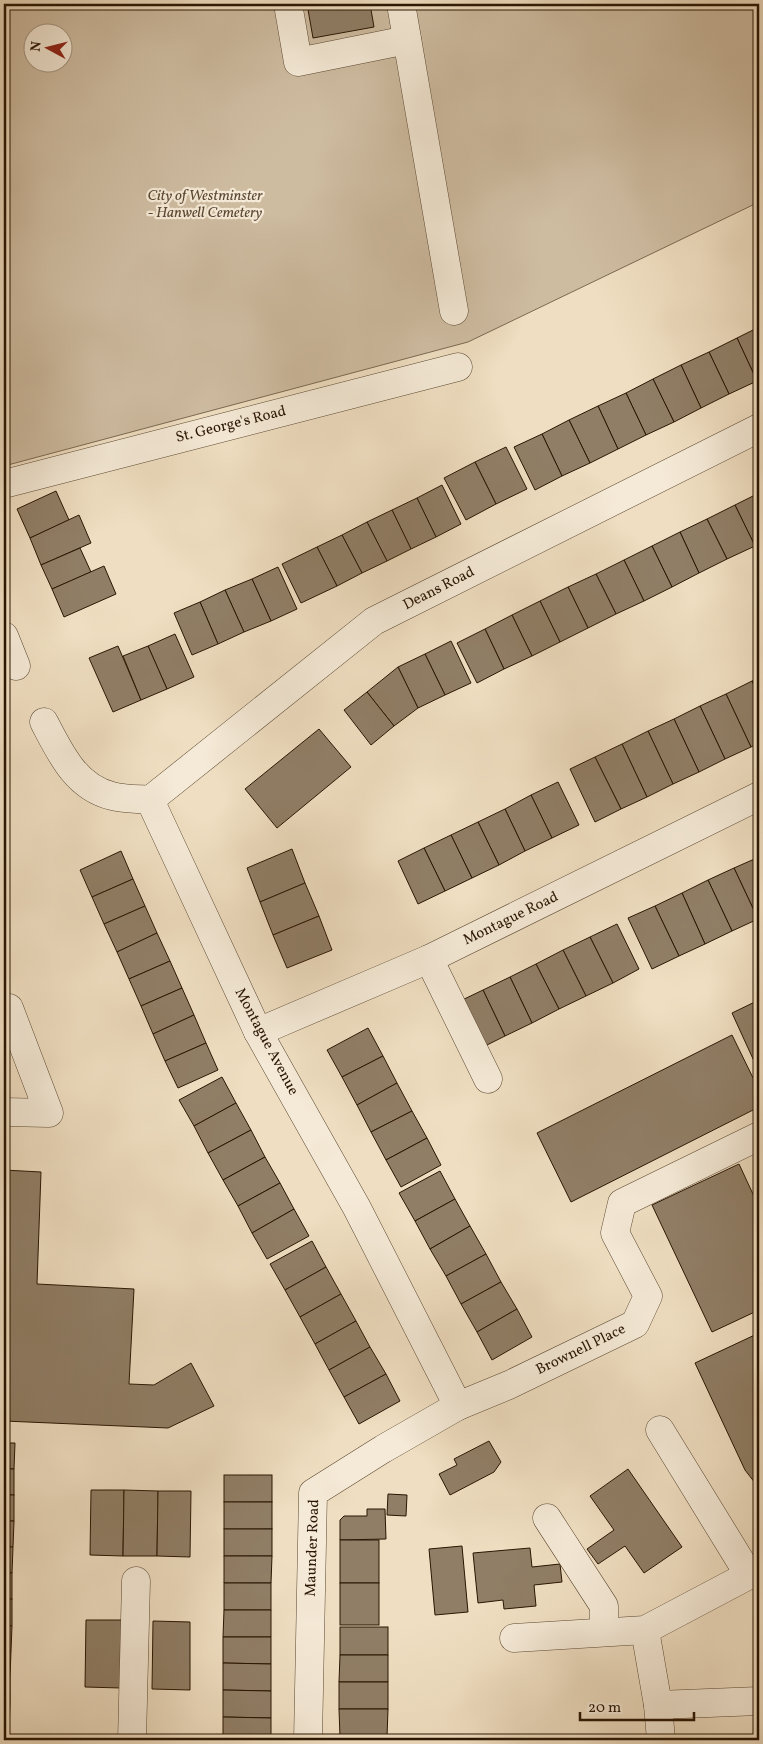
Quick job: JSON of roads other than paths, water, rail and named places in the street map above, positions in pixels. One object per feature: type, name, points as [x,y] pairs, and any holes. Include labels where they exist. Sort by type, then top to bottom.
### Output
[{"type":"street","points":[[288,4],[298,62],[408,40]]},
{"type":"street","points":[[401,4],[454,311]]},
{"type":"street","name":"St. George's Road","points":[[4,484],[458,367]]},
{"type":"street","name":"Deans Road","points":[[150,800],[374,621],[759,428]]},
{"type":"street","points":[[4,636],[16,666]]},
{"type":"street","points":[[44,722],[67,764],[87,787],[112,796],[150,800]]},
{"type":"street","name":"Montague Road","points":[[258,1032],[429,959],[759,796]]},
{"type":"street","name":"Montague Avenue","points":[[150,800],[258,1032],[357,1208],[458,1406]]},
{"type":"street","points":[[429,959],[488,1079]]},
{"type":"street","points":[[4,1112],[49,1112],[9,1008]]},
{"type":"street","name":"Brownell Place","points":[[458,1406],[509,1385],[635,1324],[648,1296],[615,1232],[622,1203],[759,1136]]},
{"type":"street","name":"Maunder Road","points":[[308,1740],[313,1494],[383,1449],[458,1406]]},
{"type":"street","points":[[514,1638],[645,1630],[750,1575],[660,1430]]},
{"type":"street","points":[[547,1518],[604,1606],[604,1632]]},
{"type":"street","points":[[132,1740],[136,1581]]},
{"type":"street","points":[[645,1630],[658,1705],[661,1740]]},
{"type":"street","points":[[658,1705],[759,1701]]},
{"type":"park label","name":"City of Westminster - Hanwell Cemetery","points":[[205,204]]}]
